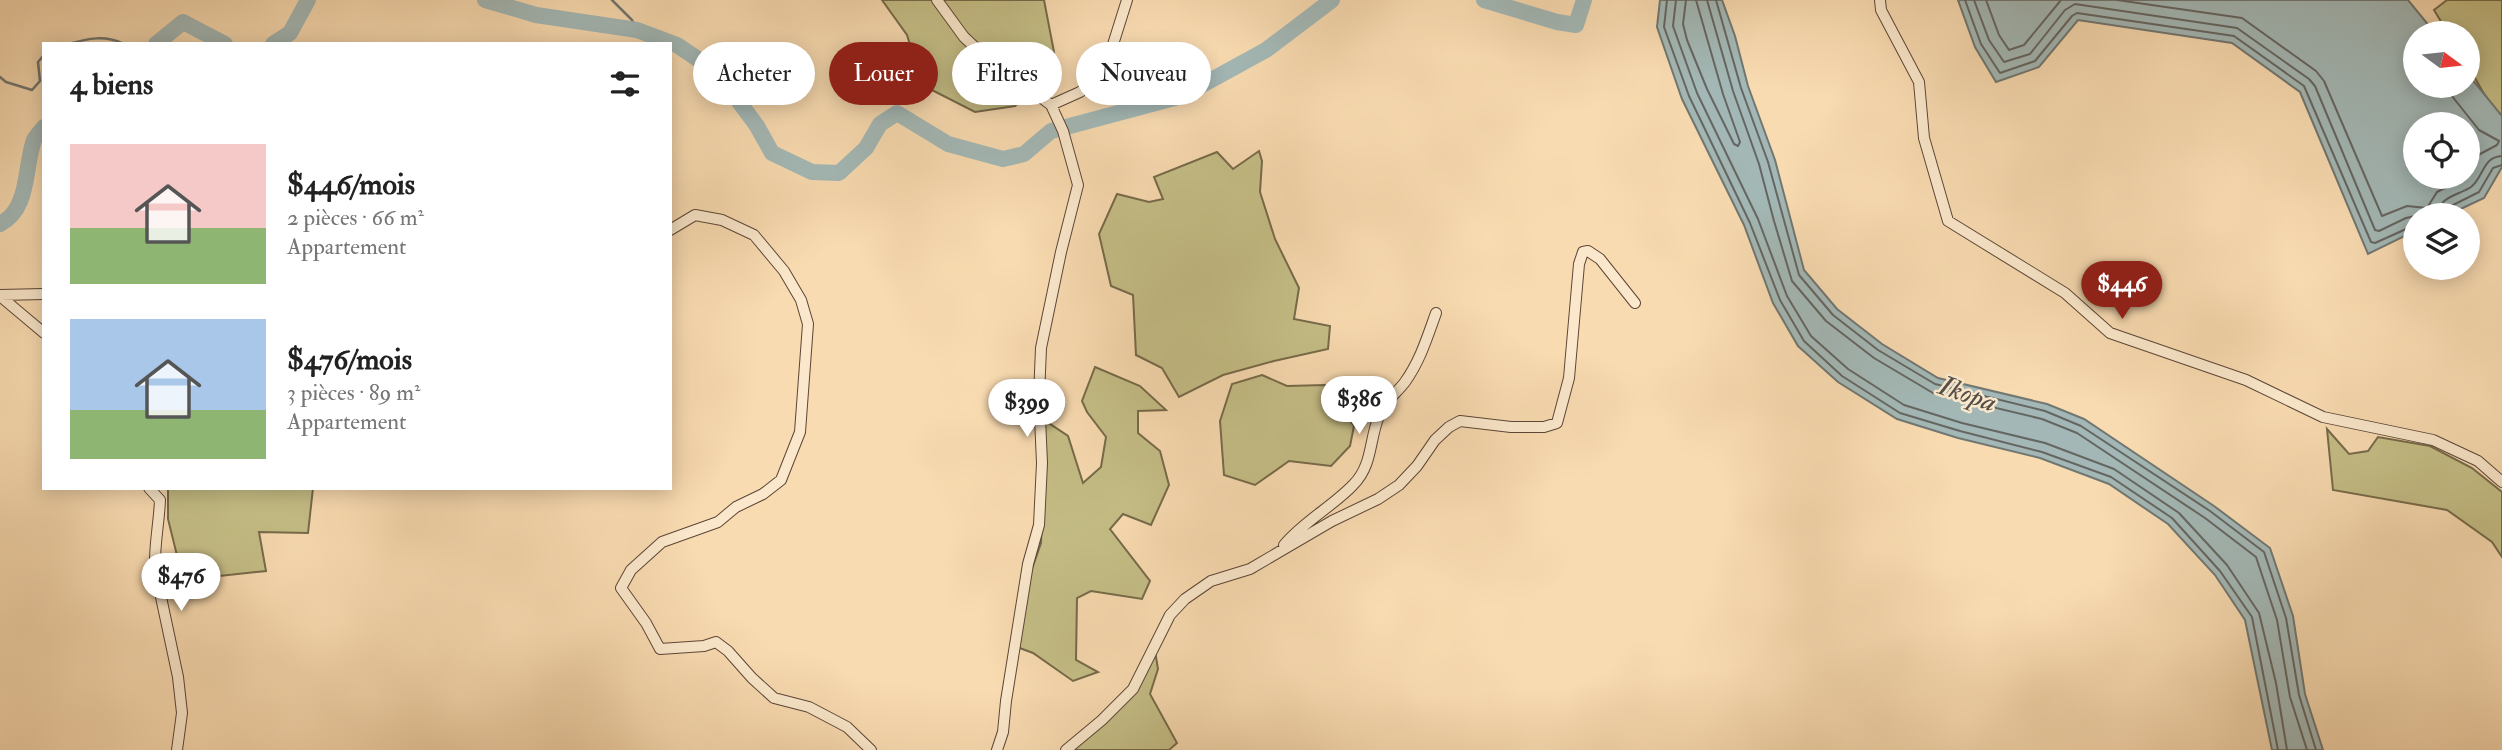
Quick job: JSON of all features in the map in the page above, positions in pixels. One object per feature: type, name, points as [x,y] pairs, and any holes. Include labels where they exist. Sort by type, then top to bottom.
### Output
[{"type":"street","points":[[937,0],[969,42]]},
{"type":"street","points":[[1062,100],[1080,92],[1104,73],[1127,0]]},
{"type":"street","points":[[1880,0],[1881,10],[1919,82],[1924,138],[1948,221],[2065,293],[2110,333],[2246,380],[2323,417],[2433,440],[2478,461],[2502,482]]},
{"type":"street","points":[[997,750],[1003,732],[1028,564],[1039,525],[1042,463],[1039,396],[1041,348],[1078,185],[1061,127],[1051,105]]},
{"type":"street","points":[[672,229],[695,215],[722,220],[754,235],[784,271],[800,300],[808,324],[800,432],[781,480],[763,494],[736,507],[718,522],[662,542],[631,570],[621,588],[646,623],[660,649],[704,646],[716,642],[774,698],[808,707],[847,727],[871,750]]},
{"type":"street","points":[[1066,750],[1133,689],[1170,615],[1185,599],[1212,582],[1250,569],[1343,514],[1378,499],[1399,485],[1417,466],[1435,440],[1460,421],[1511,428],[1544,427],[1557,423],[1569,378],[1579,264],[1583,252],[1587,251],[1600,259],[1635,303]]},
{"type":"street","points":[[0,295],[42,294]]},
{"type":"street","points":[[0,295],[42,331]]},
{"type":"street","points":[[1279,551],[1296,531],[1354,485],[1368,464],[1379,416],[1390,396],[1403,385],[1420,359],[1436,313]]},
{"type":"street","points":[[151,490],[160,500],[159,533],[154,551],[155,569],[180,689],[182,713],[177,750]]},
{"type":"shaded area","points":[[882,0],[1044,0],[1052,42],[952,42],[952,100],[938,93],[938,42],[909,42]]},
{"type":"shaded area","points":[[2447,0],[2502,0],[2502,125],[2480,87],[2480,21],[2441,21],[2434,10]]},
{"type":"shaded area","points":[[961,105],[1016,105],[1015,106],[975,112]]},
{"type":"shaded area","points":[[1259,151],[1262,161],[1260,192],[1275,239],[1299,288],[1294,319],[1330,326],[1328,349],[1223,375],[1179,397],[1162,368],[1136,355],[1133,295],[1111,286],[1099,234],[1117,194],[1149,202],[1163,199],[1154,177],[1217,152],[1233,169]]},
{"type":"shaded area","points":[[1095,367],[1140,386],[1166,410],[1138,411],[1138,433],[1160,451],[1169,485],[1151,525],[1123,514],[1110,529],[1150,581],[1142,599],[1091,591],[1077,598],[1076,660],[1098,672],[1073,681],[1033,653],[1017,647],[1027,583],[1041,543],[1041,418],[1068,436],[1083,483],[1101,467],[1106,437],[1082,401]]},
{"type":"shaded area","points":[[1262,375],[1287,386],[1325,385],[1354,426],[1350,446],[1331,466],[1289,461],[1255,485],[1224,475],[1220,421],[1232,384]]},
{"type":"shaded area","points":[[2327,429],[2349,454],[2368,451],[2378,437],[2430,446],[2472,468],[2502,492],[2502,557],[2492,542],[2447,510],[2333,490]]},
{"type":"shaded area","points":[[168,490],[313,490],[308,533],[259,532],[266,571],[183,580],[168,519]]},
{"type":"shaded area","points":[[1155,651],[1158,669],[1150,694],[1177,743],[1169,750],[1066,750],[1117,703]]},
{"type":"water","points":[[1660,0],[1722,0],[1748,86],[1775,160],[1804,270],[1837,309],[1882,344],[1938,378],[2047,404],[2084,419],[2214,506],[2270,548],[2293,616],[2305,694],[2323,750],[2272,750],[2245,620],[2215,575],[2168,524],[2109,484],[2040,458],[1958,438],[1897,419],[1838,382],[1798,346],[1773,303],[1744,225],[1682,99],[1657,27]]},
{"type":"water","points":[[1958,0],[2408,0],[2425,21],[2403,21],[2403,98],[2480,98],[2480,89],[2502,116],[2502,167],[2484,198],[2473,203],[2403,203],[2403,237],[2368,254],[2300,92],[2232,43],[2078,20],[2039,67],[1996,82],[1975,47]]},
{"type":"waterway","name":"Ikopa","points":[[276,42],[290,33],[308,0]]},
{"type":"waterway","name":"Ikopa","points":[[485,0],[536,15],[637,30],[669,42]]},
{"type":"waterway","points":[[612,0],[632,20],[637,30]]},
{"type":"waterway","name":"Ikopa","points":[[672,43],[717,72],[757,126],[772,153],[812,172],[839,173],[866,148],[880,124],[897,113],[948,144],[1003,159],[1024,154],[1051,131],[1182,96],[1266,50],[1332,0]]},
{"type":"waterway","name":"Ikopa","points":[[1484,0],[1576,25],[1584,0]]},
{"type":"waterway","name":"Ikopa","points":[[158,42],[183,22],[221,42]]},
{"type":"waterway","points":[[76,42],[97,38],[118,42]]},
{"type":"waterway","points":[[0,77],[6,82],[32,90],[40,81],[38,62],[42,57]]},
{"type":"waterway","name":"Ikopa","points":[[0,224],[17,208],[34,140],[42,130]]}]
